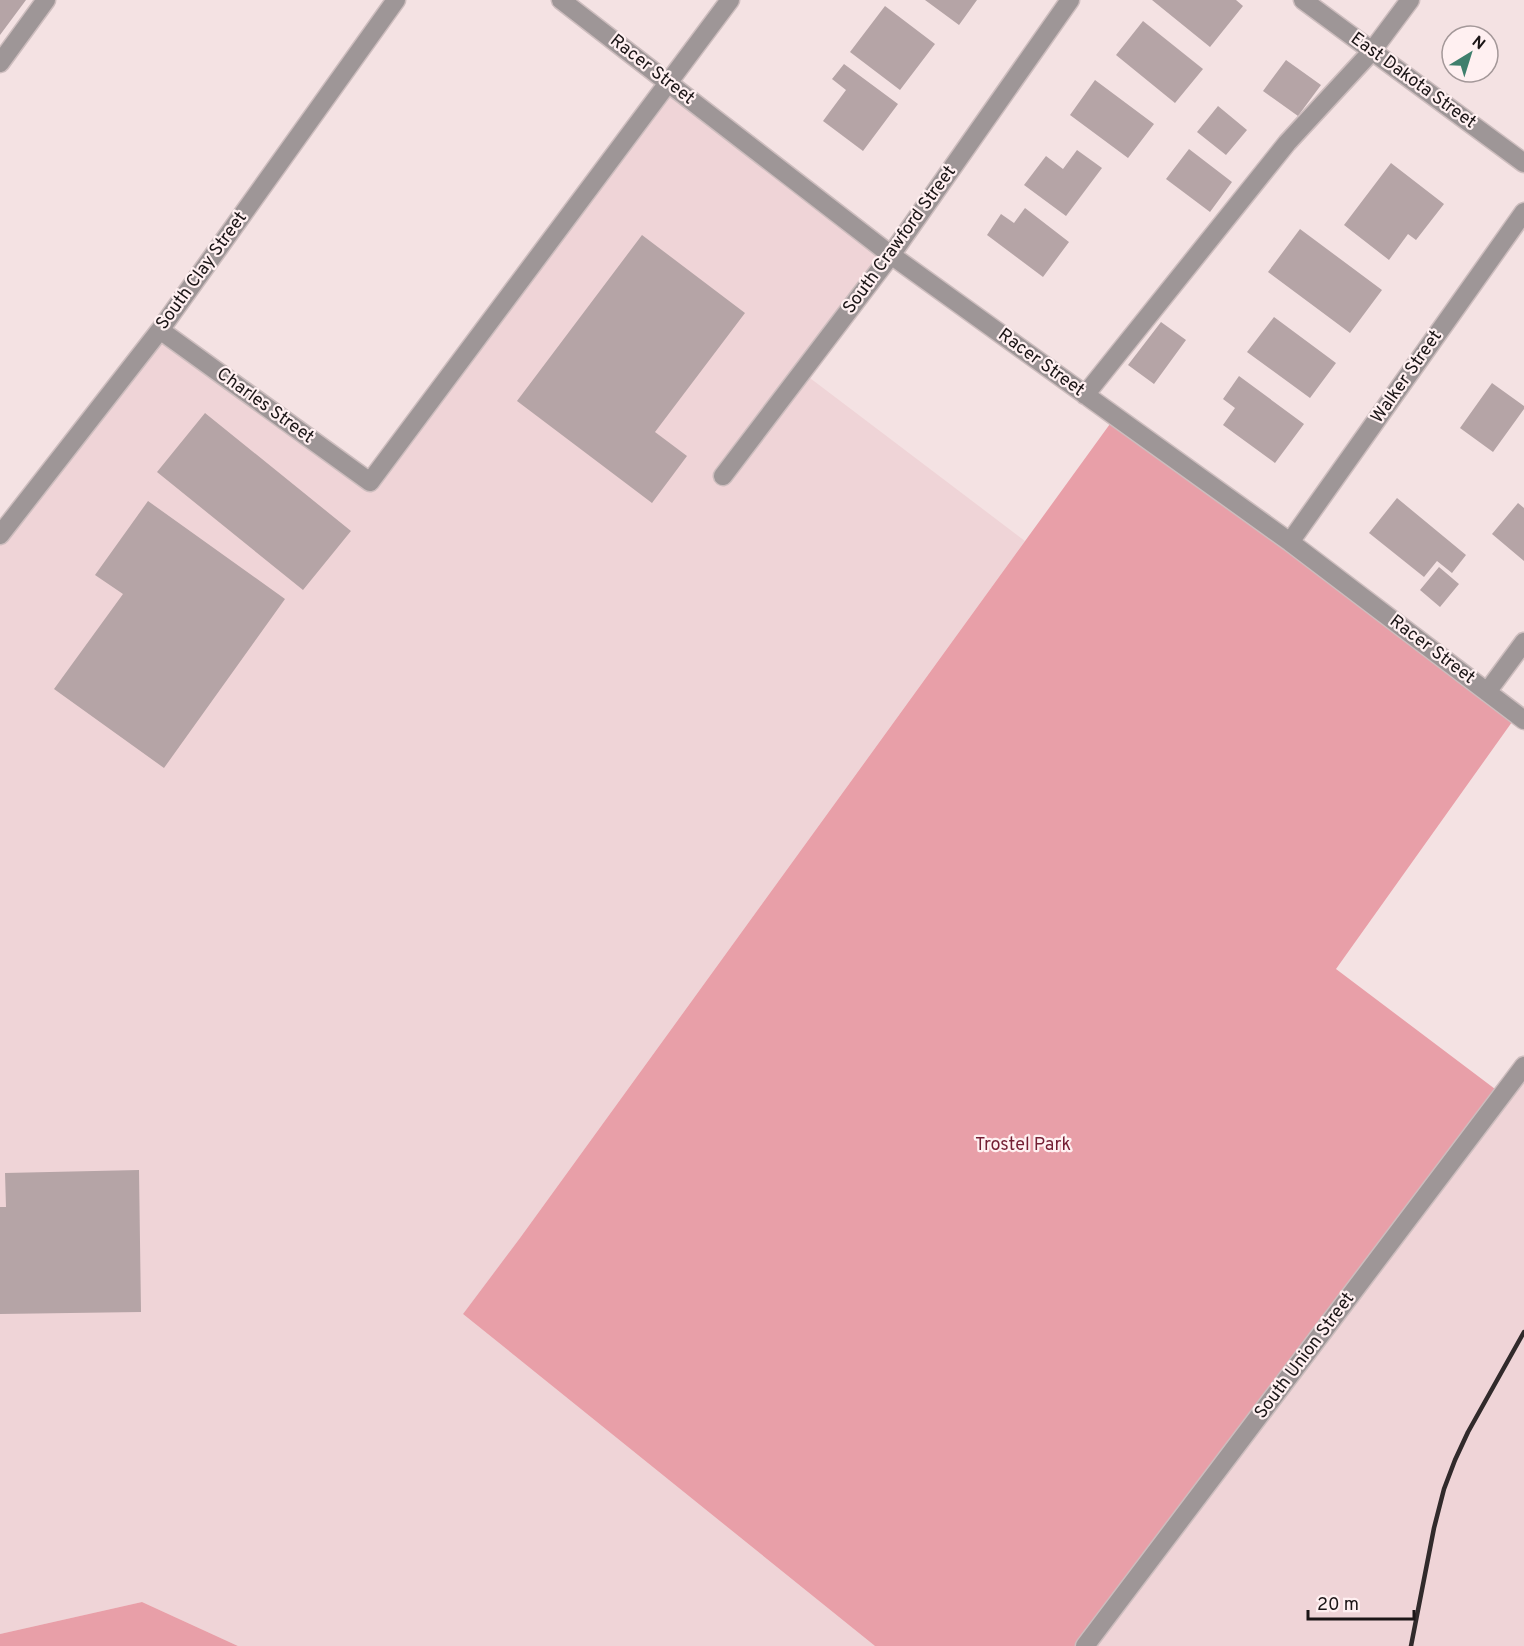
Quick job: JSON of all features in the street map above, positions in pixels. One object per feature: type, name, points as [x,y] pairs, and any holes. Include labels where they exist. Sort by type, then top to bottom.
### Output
[{"type":"street","points":[[0,63],[46,0]]},
{"type":"street","name":"South Clay Street","points":[[0,535],[160,330],[396,0]]},
{"type":"street","name":"Racer Street","points":[[561,0],[891,255],[1290,542],[1524,720]]},
{"type":"street","points":[[669,83],[730,0]]},
{"type":"street","name":"South Crawford Street","points":[[723,476],[891,255],[1070,0]]},
{"type":"street","name":"East Dakota Street","points":[[1303,0],[1524,163]]},
{"type":"street","points":[[1085,395],[1287,143],[1372,51],[1410,0]]},
{"type":"street","name":"Charles Street","points":[[160,330],[370,482],[669,83]]},
{"type":"street","name":"Walker Street","points":[[1290,542],[1524,212]]},
{"type":"street","points":[[1487,692],[1524,642]]},
{"type":"street","name":"South Union Street","points":[[1085,1646],[1524,1066]]},
{"type":"shaded area","points":[[669,83],[891,255],[802,372],[1025,541],[463,1314],[875,1646],[238,1646],[142,1602],[0,1634],[0,535],[160,330],[370,481]]},
{"type":"shaded area","points":[[1524,1066],[1524,1646],[1085,1646]]},
{"type":"green space","name":"Trostel Park","points":[[1115,417],[1517,715],[1336,969],[1503,1095],[1085,1646],[875,1646],[463,1314]]},
{"type":"green space","points":[[142,1602],[238,1646],[0,1646],[0,1634]]},
{"type":"building","points":[[0,0],[26,0],[0,35]]},
{"type":"building","points":[[925,0],[977,0],[959,25]]},
{"type":"building","points":[[1152,0],[1236,0],[1243,6],[1210,47]]},
{"type":"building","points":[[885,6],[935,44],[900,90],[850,52]]},
{"type":"building","points":[[1143,21],[1203,69],[1175,103],[1116,55]]},
{"type":"building","points":[[1286,60],[1321,85],[1298,116],[1263,91]]},
{"type":"building","points":[[844,64],[898,104],[863,151],[823,121],[846,90],[832,79]]},
{"type":"building","points":[[1095,80],[1154,124],[1128,158],[1070,115]]},
{"type":"building","points":[[1218,106],[1247,130],[1226,155],[1197,132]]},
{"type":"building","points":[[1189,149],[1232,182],[1210,212],[1166,179]]},
{"type":"building","points":[[1077,150],[1102,168],[1066,216],[1024,185],[1046,156],[1063,169]]},
{"type":"building","points":[[1391,163],[1444,204],[1416,240],[1408,234],[1389,260],[1344,225]]},
{"type":"building","points":[[1025,208],[1069,242],[1043,277],[987,235],[1001,214],[1014,223]]},
{"type":"building","points":[[1300,229],[1382,290],[1350,333],[1268,272]]},
{"type":"building","points":[[642,235],[745,313],[655,432],[687,456],[652,503],[517,401]]},
{"type":"building","points":[[1274,317],[1336,363],[1310,398],[1247,352]]},
{"type":"building","points":[[1161,322],[1186,340],[1154,384],[1128,365]]},
{"type":"building","points":[[1239,376],[1304,424],[1275,463],[1223,425],[1235,408],[1223,399]]},
{"type":"building","points":[[1492,383],[1524,406],[1493,452],[1460,428]]},
{"type":"building","points":[[205,413],[351,531],[303,590],[157,472]]},
{"type":"building","points":[[1397,498],[1466,555],[1452,573],[1437,561],[1424,577],[1369,533]]},
{"type":"building","points":[[148,501],[285,599],[164,768],[54,689],[123,594],[95,575]]},
{"type":"building","points":[[1518,503],[1524,508],[1524,561],[1492,534]]},
{"type":"building","points":[[1439,567],[1459,584],[1440,607],[1420,590]]},
{"type":"building","points":[[139,1170],[141,1312],[0,1314],[0,1207],[6,1207],[5,1173]]},
{"type":"railway","points":[[1411,1646],[1444,1489],[1468,1432],[1524,1332]]}]
